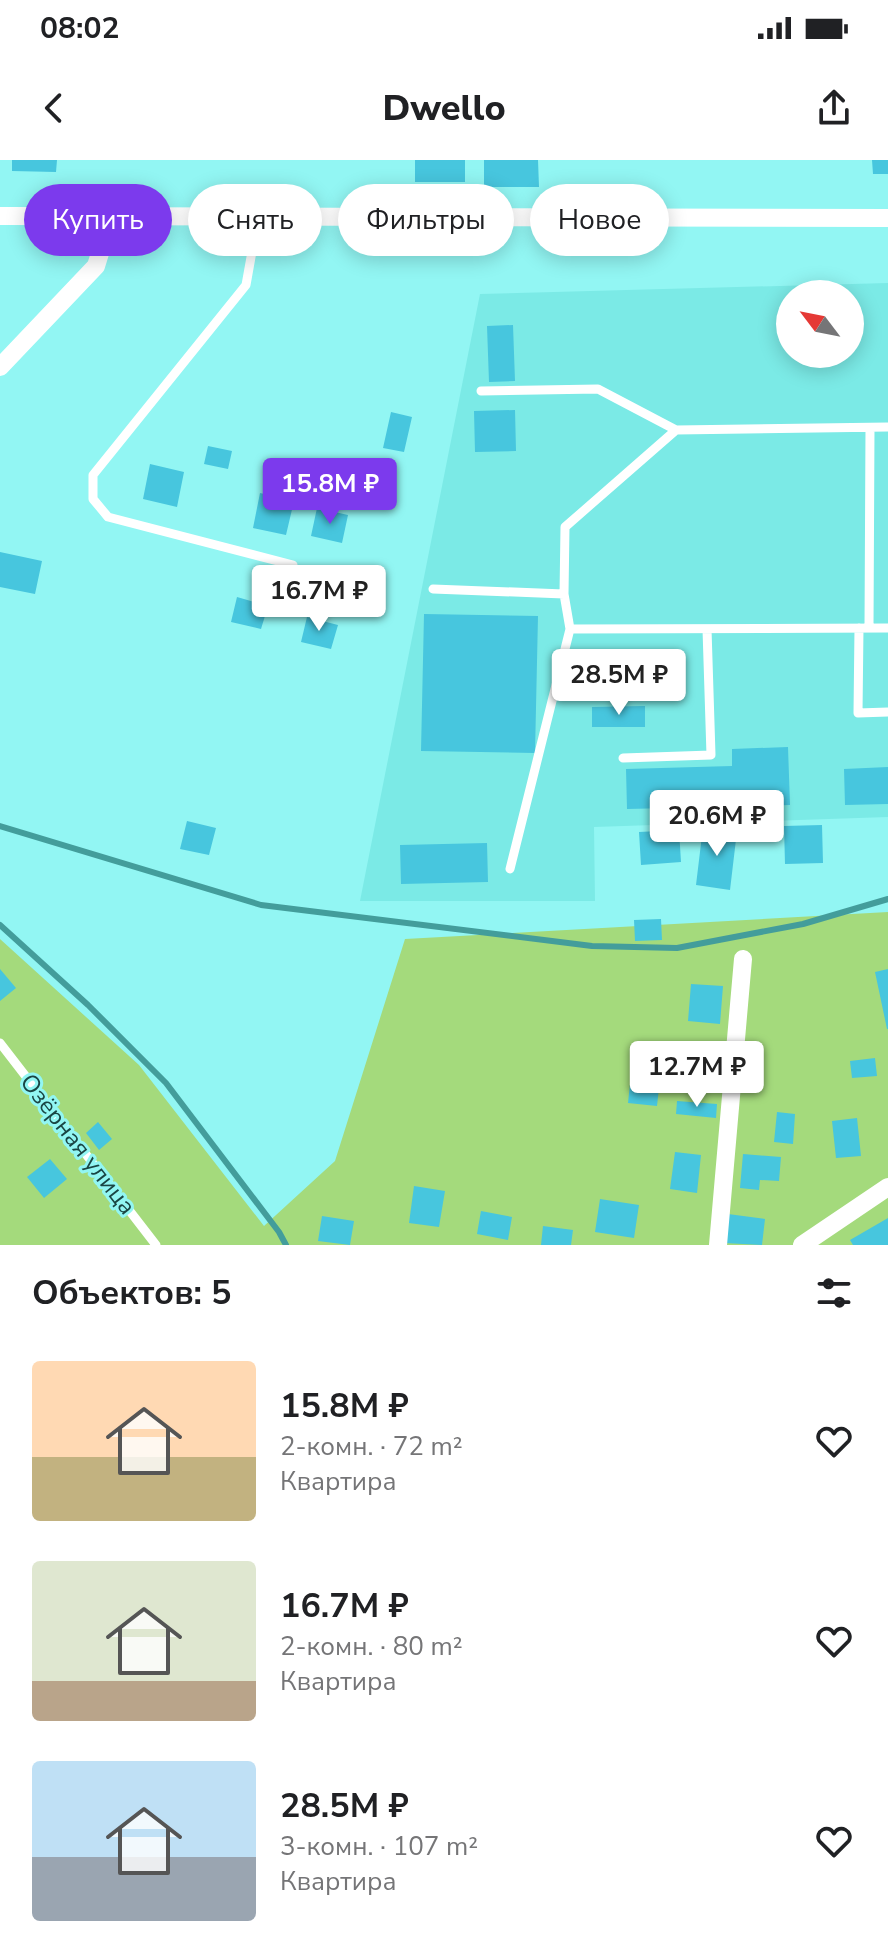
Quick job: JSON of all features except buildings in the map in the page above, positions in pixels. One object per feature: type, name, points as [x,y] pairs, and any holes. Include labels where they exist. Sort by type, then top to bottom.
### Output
[{"type":"street","points":[[0,216],[24,216]]},
{"type":"street","points":[[322,218],[888,218]]},
{"type":"street","points":[[0,367],[96,266],[99,256]]},
{"type":"street","points":[[718,1245],[743,959]]},
{"type":"street","points":[[802,1245],[888,1187]]},
{"type":"lane","points":[[251,256],[246,285],[93,475],[93,499],[108,517],[293,565]]},
{"type":"lane","points":[[481,391],[598,389],[676,430],[888,427]]},
{"type":"lane","points":[[870,428],[864,628],[858,713],[888,712]]},
{"type":"lane","points":[[510,869],[570,629],[564,594],[565,527],[676,430]]},
{"type":"lane","points":[[433,589],[564,594]]},
{"type":"lane","points":[[570,629],[888,628]]},
{"type":"lane","points":[[623,758],[711,755],[707,629]]},
{"type":"lane","name":"Озёрная улица","points":[[0,1043],[156,1245]]},
{"type":"shaded area","points":[[888,283],[888,817],[594,827],[595,901],[360,901],[480,294],[776,286],[776,368],[864,368],[864,284]]},
{"type":"shaded area","points":[[888,912],[888,1245],[0,1245],[0,939],[139,1065],[264,1226],[335,1161],[405,939]]},
{"type":"waterway","points":[[0,826],[261,905],[592,946],[677,948],[803,924],[888,899]]},
{"type":"waterway","points":[[0,925],[88,1005],[166,1083],[286,1245]]}]
